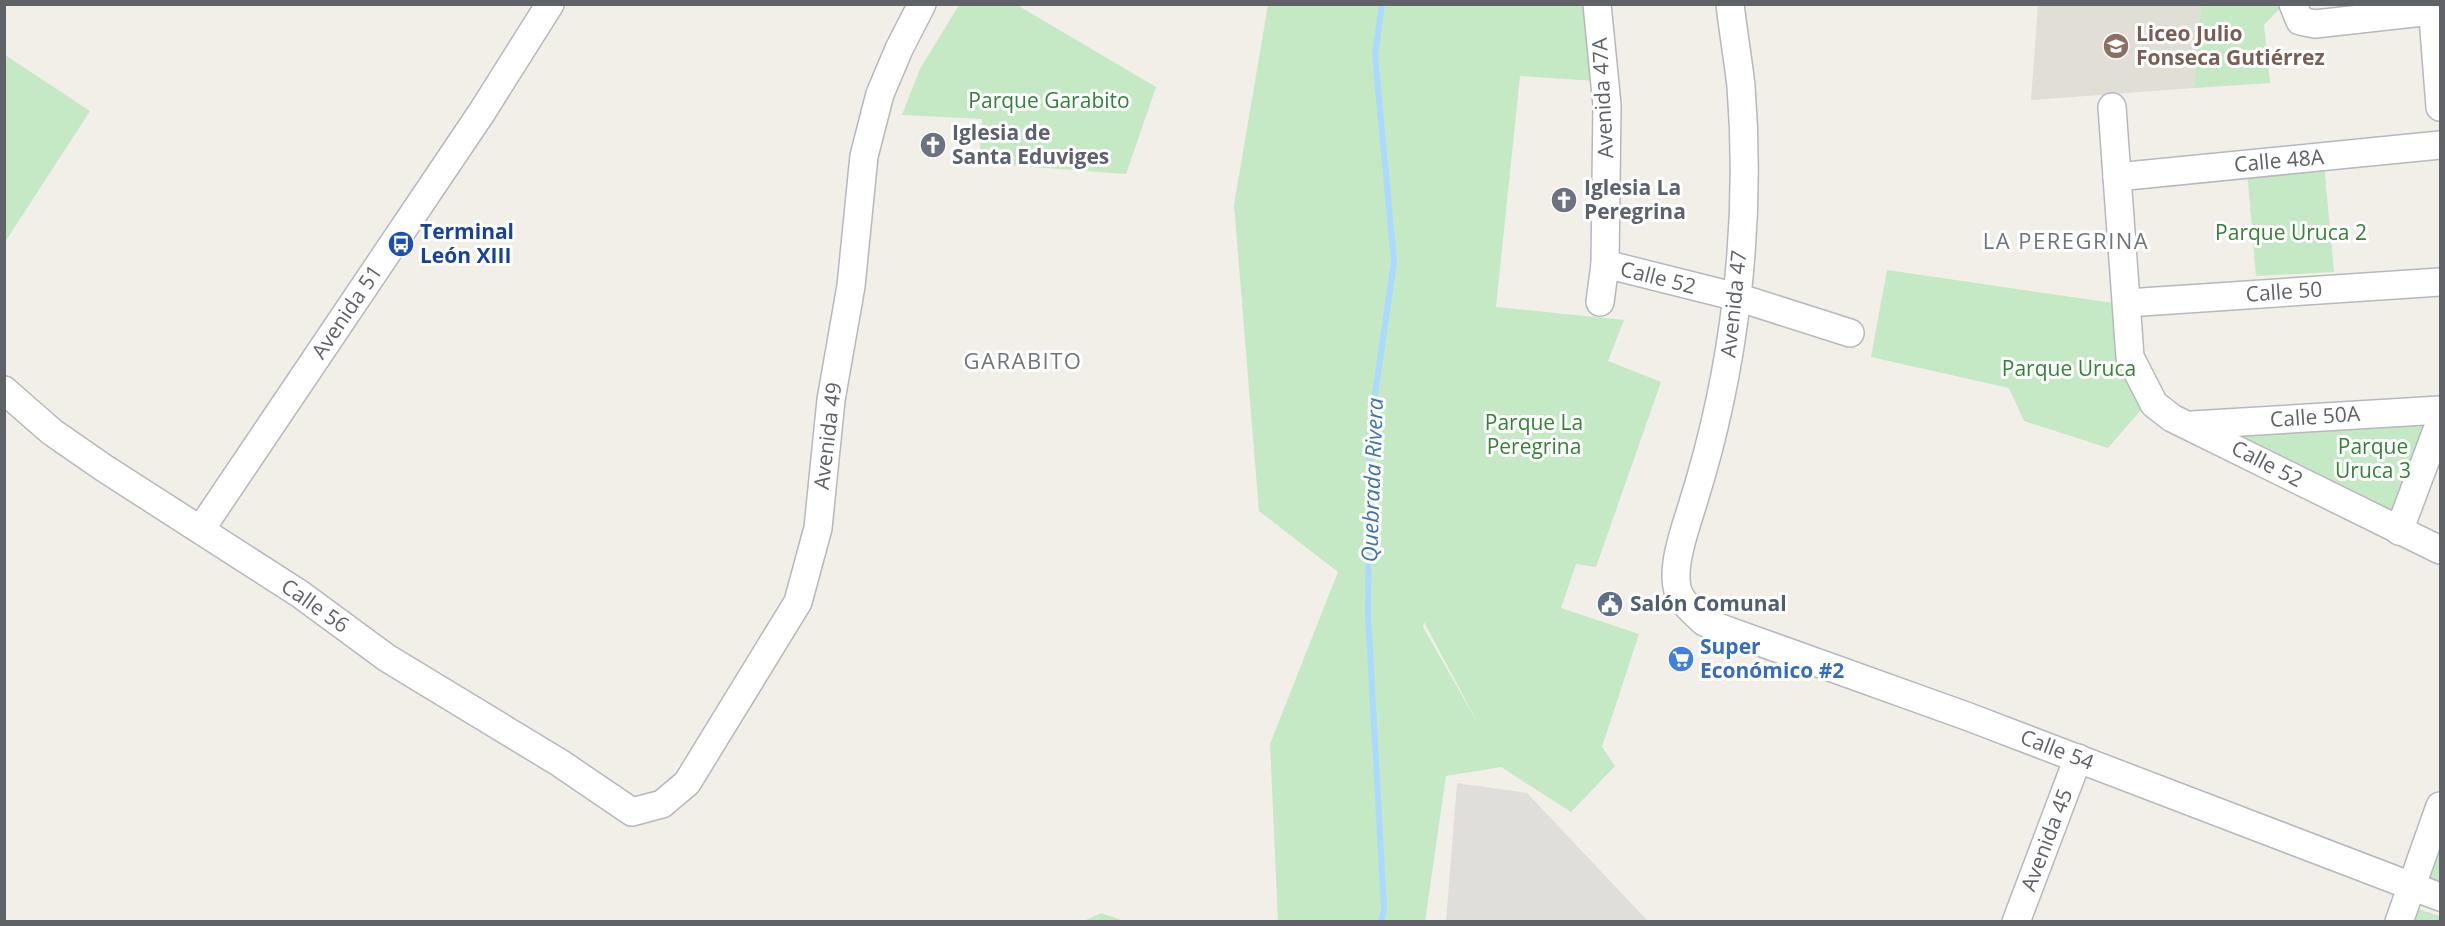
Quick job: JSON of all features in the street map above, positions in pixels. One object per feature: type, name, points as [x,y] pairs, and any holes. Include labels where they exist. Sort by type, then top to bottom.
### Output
[{"type":"street","name":"Avenida 51","points":[[201,529],[482,112],[550,4]]},
{"type":"street","name":"Avenida 49","points":[[632,812],[662,804],[687,783],[798,602],[818,528],[831,400],[851,286],[864,156],[880,94],[899,48],[922,4]]},
{"type":"street","name":"Avenida 47A","points":[[1597,4],[1607,105],[1605,264]]},
{"type":"street","name":"Avenida 47","points":[[1680,598],[1675,560],[1700,481],[1725,385],[1737,297],[1744,185],[1741,86],[1730,4]]},
{"type":"street","points":[[2293,4],[2300,21],[2315,24],[2432,8],[2440,107]]},
{"type":"street","name":"Calle 52","points":[[2112,107],[2130,357],[2154,404],[2172,418],[2440,550]]},
{"type":"street","name":"Calle 48A","points":[[2117,177],[2440,146]]},
{"type":"street","name":"Calle 52","points":[[1600,302],[1605,264],[1737,297],[1850,333]]},
{"type":"street","name":"Calle 50","points":[[2127,303],[2440,282]]},
{"type":"street","name":"Calle 56","points":[[4,390],[52,432],[300,594],[387,658],[560,763],[632,812]]},
{"type":"street","name":"Calle 50A","points":[[2190,425],[2440,410]]},
{"type":"street","points":[[2399,531],[2440,422]]},
{"type":"street","name":"Calle 54","points":[[1680,598],[1704,622],[2078,758],[2440,897]]},
{"type":"street","name":"Avenida 45","points":[[2016,921],[2078,758]]},
{"type":"street","points":[[2399,921],[2440,806]]},
{"type":"shaded area","name":"Liceo Julio Fonseca Gutiérrez","points":[[2038,5],[2201,5],[2194,88],[2031,100]]},
{"type":"shaded area","points":[[1457,783],[1527,793],[1646,919],[1644,922],[1446,921]]},
{"type":"green space","name":"Parque Garabito","points":[[959,5],[1017,5],[1156,87],[1126,174],[979,163],[982,119],[902,115],[920,69]]},
{"type":"green space","name":"Parque La Peregrina","points":[[1268,5],[1588,5],[1596,81],[1520,76],[1496,307],[1624,320],[1608,361],[1661,382],[1596,567],[1576,564],[1561,608],[1639,634],[1602,747],[1615,766],[1571,812],[1501,767],[1446,776],[1425,921],[1278,921],[1270,744],[1338,572],[1259,511],[1234,205]],"holes":[[[1424,622],[1480,727],[1423,627]]]},
{"type":"green space","points":[[2201,5],[2283,5],[2264,25],[2270,83],[2194,88]]},
{"type":"green space","points":[[5,55],[90,111],[5,242]]},
{"type":"green space","name":"Parque Uruca 2","points":[[2324,164],[2334,272],[2256,276],[2247,171]]},
{"type":"green space","name":"Parque Uruca","points":[[1887,270],[2113,303],[2148,402],[2108,448],[2024,421],[2009,388],[1871,357]]},
{"type":"green space","name":"Parque Uruca 3","points":[[2428,417],[2396,514],[2240,436],[2258,428]]},
{"type":"green space","points":[[2440,827],[2440,886],[2422,877]]},
{"type":"green space","points":[[2412,907],[2440,916],[2440,921],[2407,922]]},
{"type":"green space","points":[[1101,913],[1124,921],[1084,921]]},
{"type":"waterway","name":"Quebrada Rivera","points":[[1381,922],[1384,908],[1368,614],[1370,429],[1394,262],[1375,55],[1382,4]]},
{"type":"place","name":"Liceo Julio Fonseca Gutiérrez","points":[[2116,46]]},
{"type":"place","name":"Iglesia de Santa Eduviges","points":[[933,145]]},
{"type":"place","name":"Iglesia La Peregrina","points":[[1564,200]]},
{"type":"place","name":"Terminal León XIII","points":[[401,244]]},
{"type":"place","name":"Salón Comunal","points":[[1610,604]]},
{"type":"place","name":"Super Económico #2","points":[[1681,659]]},
{"type":"district","name":"LA PEREGRINA","points":[[2066,241]]},
{"type":"district","name":"GARABITO","points":[[1023,361]]}]
